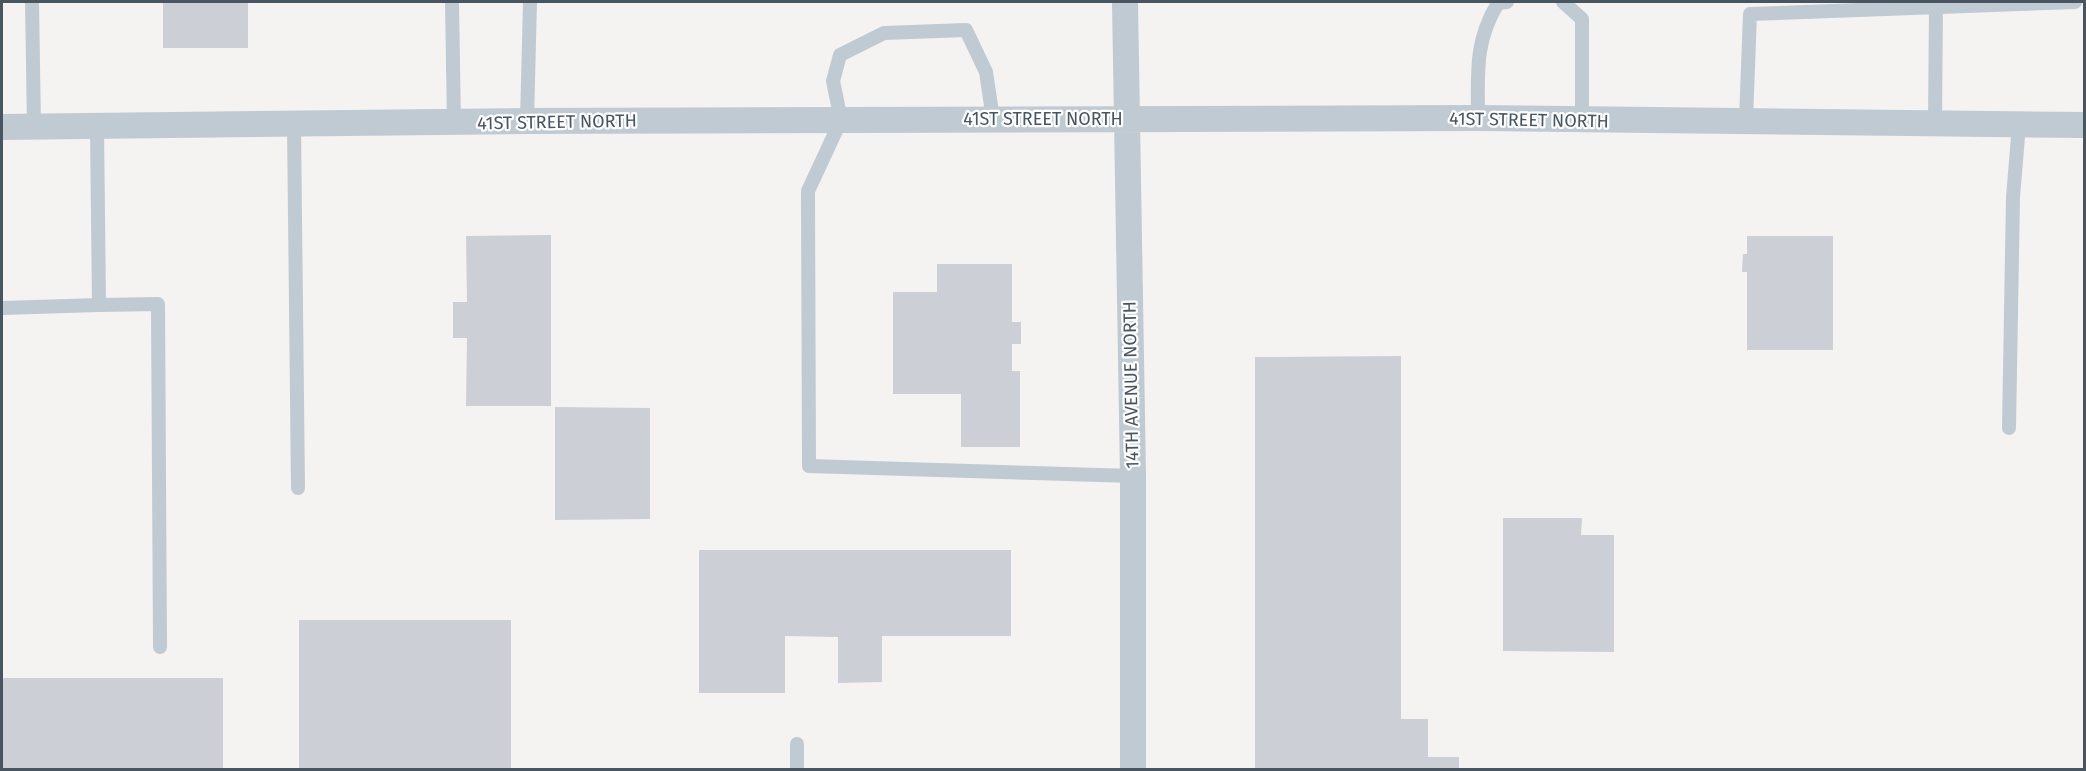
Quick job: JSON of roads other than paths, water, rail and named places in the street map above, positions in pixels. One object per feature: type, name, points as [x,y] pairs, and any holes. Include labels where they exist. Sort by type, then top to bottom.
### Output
[{"type":"street","name":"14TH AVENUE NORTH","points":[[1125,2],[1133,476],[1133,770]]},
{"type":"street","name":"41ST STREET NORTH","points":[[2,127],[454,124],[528,121],[1478,118],[1582,121],[1746,120],[2085,124]]},
{"type":"lane","points":[[32,2],[34,127]]},
{"type":"lane","points":[[452,2],[454,124]]},
{"type":"lane","points":[[528,121],[530,2]]},
{"type":"lane","points":[[1478,118],[1478,63],[1485,24],[1498,3],[1507,2]]},
{"type":"lane","points":[[1563,2],[1582,19],[1582,121]]},
{"type":"lane","points":[[1746,120],[1750,14],[1802,6],[2074,2]]},
{"type":"lane","points":[[1935,124],[1936,4]]},
{"type":"lane","points":[[993,119],[986,72],[966,30],[884,33],[840,55],[833,81],[842,120],[808,191],[809,466],[1133,476]]},
{"type":"lane","points":[[294,125],[298,488]]},
{"type":"lane","points":[[2009,428],[2013,197],[2019,125]]},
{"type":"lane","points":[[97,126],[99,305]]},
{"type":"lane","points":[[2,308],[158,304],[160,647]]},
{"type":"lane","points":[[797,744],[798,770]]}]
